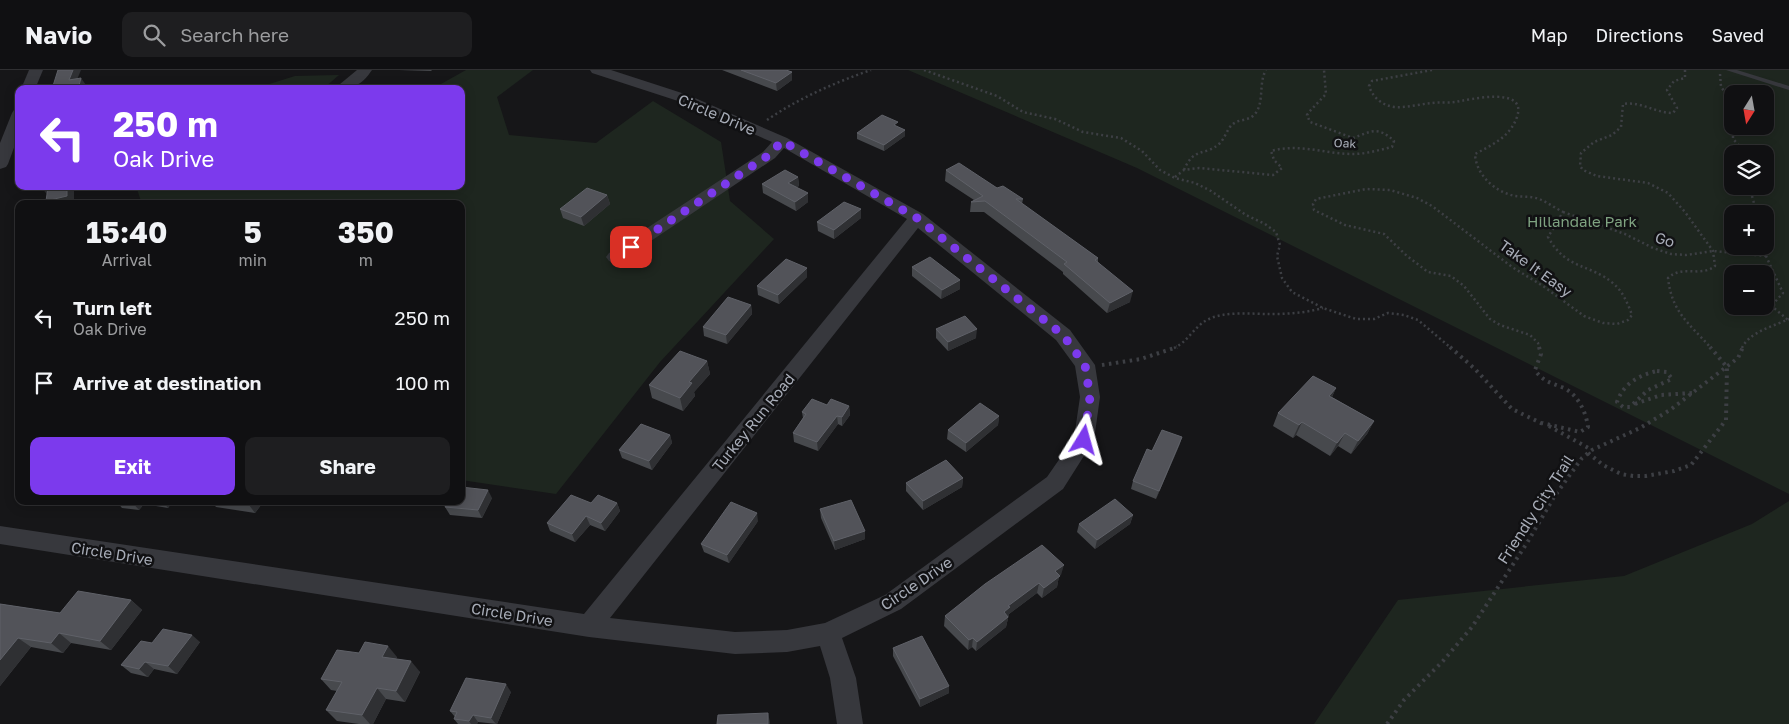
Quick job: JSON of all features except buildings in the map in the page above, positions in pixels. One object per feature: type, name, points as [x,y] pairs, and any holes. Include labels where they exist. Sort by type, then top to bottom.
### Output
[{"type":"street","points":[[30,85],[36,70]]},
{"type":"street","points":[[347,85],[358,78],[365,70]]},
{"type":"street","name":"Circle Drive","points":[[0,535],[588,626],[735,643],[787,641],[828,633],[894,602],[1055,483],[1084,440],[1090,397],[1085,365],[1063,335],[917,218],[782,141],[683,98],[597,70]]},
{"type":"street","points":[[0,164],[11,123]]},
{"type":"street","points":[[615,257],[769,155],[782,141]]},
{"type":"street","name":"Turkey Run Road","points":[[588,626],[917,218]]},
{"type":"street","points":[[828,633],[843,678],[850,724]]},
{"type":"lane","points":[[1730,70],[1789,88]]},
{"type":"path","points":[[754,129],[777,112],[804,97],[838,81],[871,70]]},
{"type":"path","points":[[924,70],[997,96],[1023,112],[1055,119],[1083,132],[1121,138],[1142,151],[1160,170],[1175,178],[1196,183],[1211,191],[1246,215],[1265,224],[1276,232],[1280,245],[1277,256],[1282,278],[1292,292],[1324,308],[1356,319],[1374,319],[1388,313],[1404,315],[1418,320],[1475,369],[1512,409],[1579,441],[1592,450]]},
{"type":"path","points":[[1175,178],[1184,170],[1189,158],[1197,151],[1214,147],[1228,133],[1232,124],[1253,116],[1258,110],[1261,76],[1266,70]]},
{"type":"path","name":"Oak","points":[[1184,170],[1199,168],[1228,169],[1273,175],[1282,168],[1274,160],[1271,151],[1278,148],[1290,147],[1352,154],[1392,147],[1394,141],[1385,133],[1374,130],[1353,138],[1310,122],[1307,114],[1310,108],[1324,99],[1326,93],[1323,81],[1324,70]]},
{"type":"path","points":[[1432,70],[1372,81],[1369,86],[1371,93],[1377,101],[1390,106],[1403,107],[1456,102],[1473,97],[1502,97],[1514,102],[1519,108],[1519,114],[1512,127],[1494,146],[1475,154],[1475,161],[1479,172],[1488,182],[1510,194],[1537,198],[1563,212]]},
{"type":"path","points":[[1588,453],[1603,465],[1621,474],[1646,476],[1674,471],[1691,465],[1726,420],[1727,367],[1676,308],[1670,294],[1668,278],[1678,271],[1707,272],[1715,266],[1713,251],[1685,212],[1668,193],[1648,183],[1597,176],[1583,170],[1580,166],[1581,153],[1594,142],[1612,135],[1621,128],[1624,104],[1632,102],[1644,104],[1658,112],[1672,113],[1677,108],[1667,90],[1674,81],[1685,78],[1685,70]]},
{"type":"path","points":[[1721,70],[1719,78],[1720,87],[1724,92]]},
{"type":"path","name":"Take It Easy","points":[[1542,423],[1580,432],[1588,427],[1588,418],[1570,391],[1540,379],[1535,370],[1541,354],[1538,343],[1530,335],[1495,322],[1464,286],[1451,276],[1428,272],[1407,256],[1384,234],[1345,225],[1314,210],[1313,204],[1316,199],[1363,188],[1398,192],[1418,198],[1434,206],[1452,223],[1484,244],[1510,266],[1546,288],[1583,315],[1604,323],[1625,323],[1632,315],[1625,298],[1614,283],[1565,260],[1552,248],[1548,237],[1563,212]]},
{"type":"path","name":"Go","points":[[1563,212],[1625,234],[1653,248],[1671,254],[1686,255],[1713,251],[1766,256]]},
{"type":"path","points":[[1766,256],[1783,293],[1774,303],[1774,308],[1780,315],[1789,320]]},
{"type":"path","points":[[1085,365],[1123,364],[1180,346],[1211,317],[1262,312],[1310,313],[1324,308]]},
{"type":"path","name":"Friendly City Trail","points":[[1387,724],[1404,700],[1443,661],[1472,627],[1527,543],[1554,497],[1582,458],[1592,450],[1640,428],[1727,367],[1738,358],[1745,342],[1753,336],[1789,320]]},
{"type":"path","points":[[1634,404],[1648,390],[1672,379],[1666,372],[1657,371],[1643,374],[1637,378],[1618,398],[1617,402],[1623,407],[1630,407],[1661,395],[1692,393]]},
{"type":"green space","points":[[466,70],[533,70],[497,97],[509,135],[596,143],[653,101],[721,142],[730,201],[774,239],[660,362],[556,494],[465,481],[465,200],[141,200],[137,190],[465,190],[465,85],[439,85]]},
{"type":"green space","name":"Hillandale Park","points":[[908,70],[1789,70],[1789,494],[1137,168]]},
{"type":"green space","points":[[339,75],[328,85],[266,85],[295,76]]},
{"type":"green space","points":[[1789,501],[1789,724],[1314,724],[1398,600],[1624,576],[1752,524]]},
{"type":"route","points":[[631,247],[769,155],[782,141],[917,218],[1063,335],[1085,365],[1090,397],[1084,440]]}]
